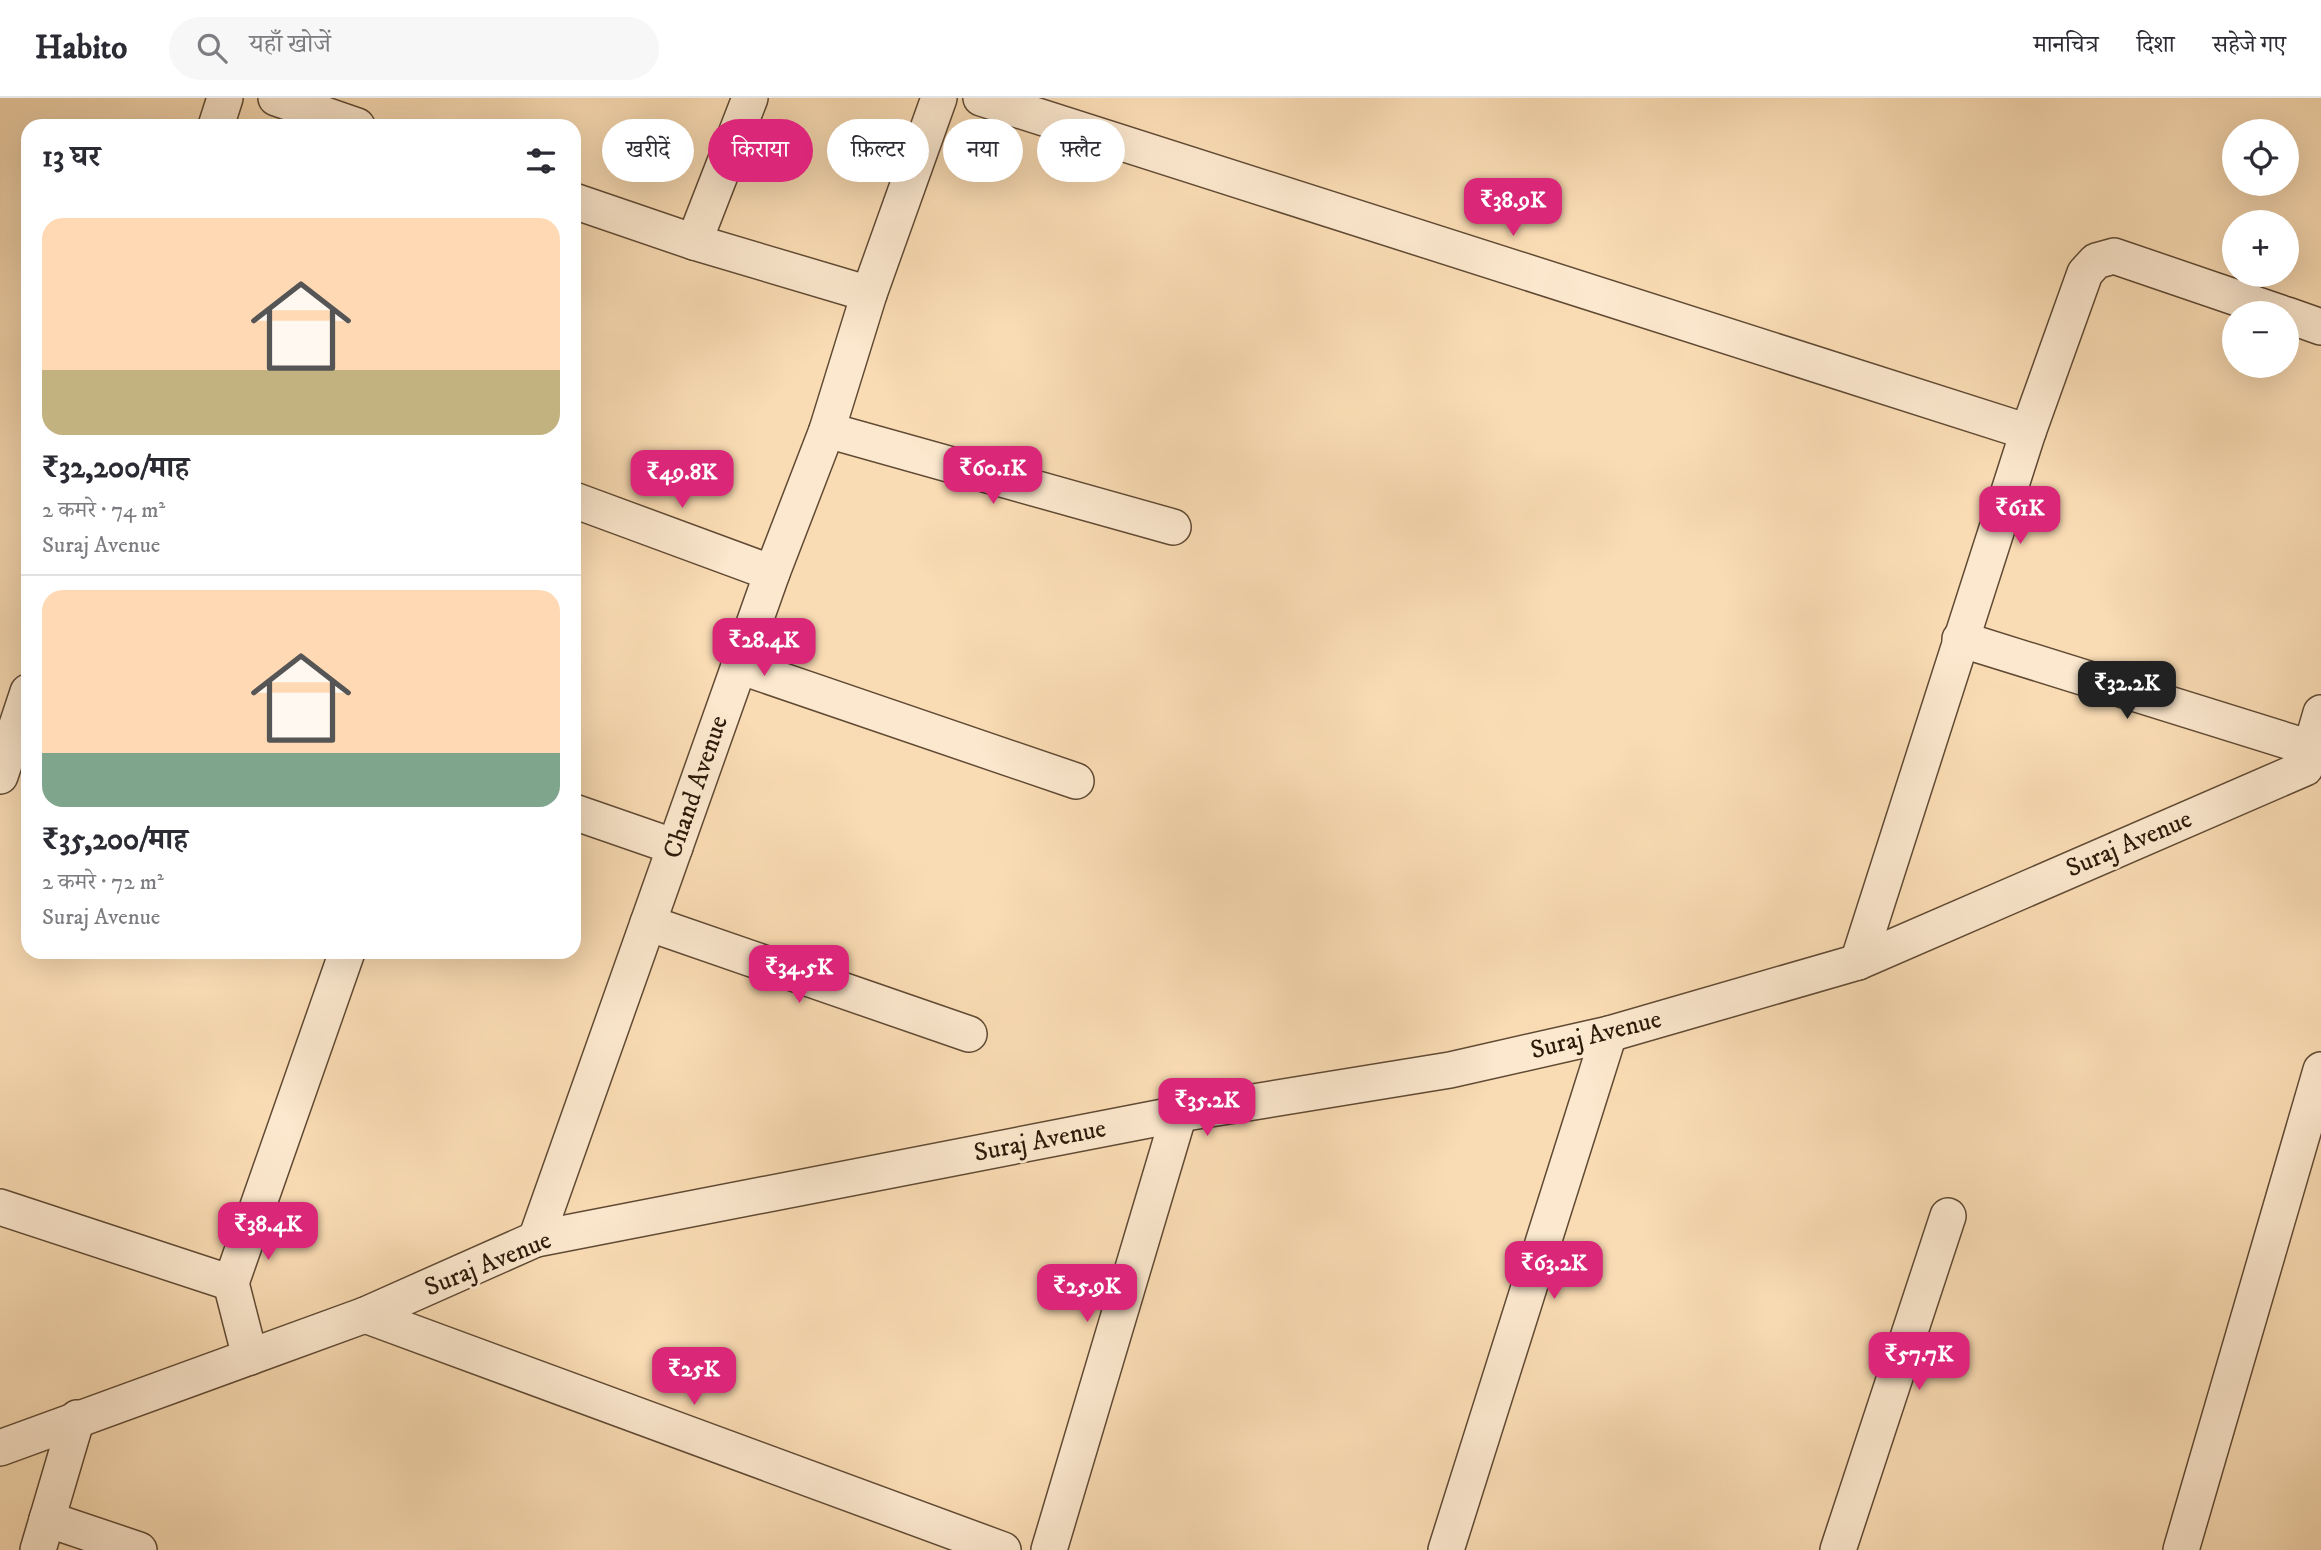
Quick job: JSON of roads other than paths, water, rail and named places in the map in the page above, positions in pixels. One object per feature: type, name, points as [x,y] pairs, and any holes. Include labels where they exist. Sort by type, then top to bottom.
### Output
[{"type":"street","points":[[218,119],[225,98]]},
{"type":"street","points":[[276,98],[337,119]]},
{"type":"street","points":[[694,242],[750,98]]},
{"type":"street","name":"Chand Avenue","points":[[536,1239],[772,573],[827,430],[869,295],[939,98]]},
{"type":"street","points":[[981,98],[2028,432]]},
{"type":"street","points":[[581,203],[694,242],[869,295]]},
{"type":"street","points":[[1858,962],[2028,432],[2085,273],[2096,261],[2114,256],[2246,301]]},
{"type":"street","points":[[2299,319],[2321,327]]},
{"type":"street","points":[[827,430],[1173,527]]},
{"type":"street","points":[[581,503],[772,573]]},
{"type":"street","points":[[1961,639],[2312,759],[2321,713]]},
{"type":"street","points":[[739,666],[1076,781]]},
{"type":"street","points":[[0,776],[21,713]]},
{"type":"street","name":"Suraj Avenue","points":[[0,1448],[365,1315],[536,1239],[1180,1114],[1450,1070],[1609,1034],[1858,962],[2312,759]]},
{"type":"street","points":[[581,814],[675,847]]},
{"type":"street","points":[[648,923],[969,1034]]},
{"type":"street","points":[[250,1357],[231,1283],[346,959]]},
{"type":"street","points":[[1446,1550],[1609,1034]]},
{"type":"street","points":[[2181,1550],[2321,1070]]},
{"type":"street","points":[[1049,1550],[1180,1114]]},
{"type":"street","points":[[0,1207],[231,1283]]},
{"type":"street","points":[[1838,1550],[1948,1216]]},
{"type":"street","points":[[365,1315],[1003,1550]]},
{"type":"street","points":[[77,1418],[42,1535],[139,1550]]}]
